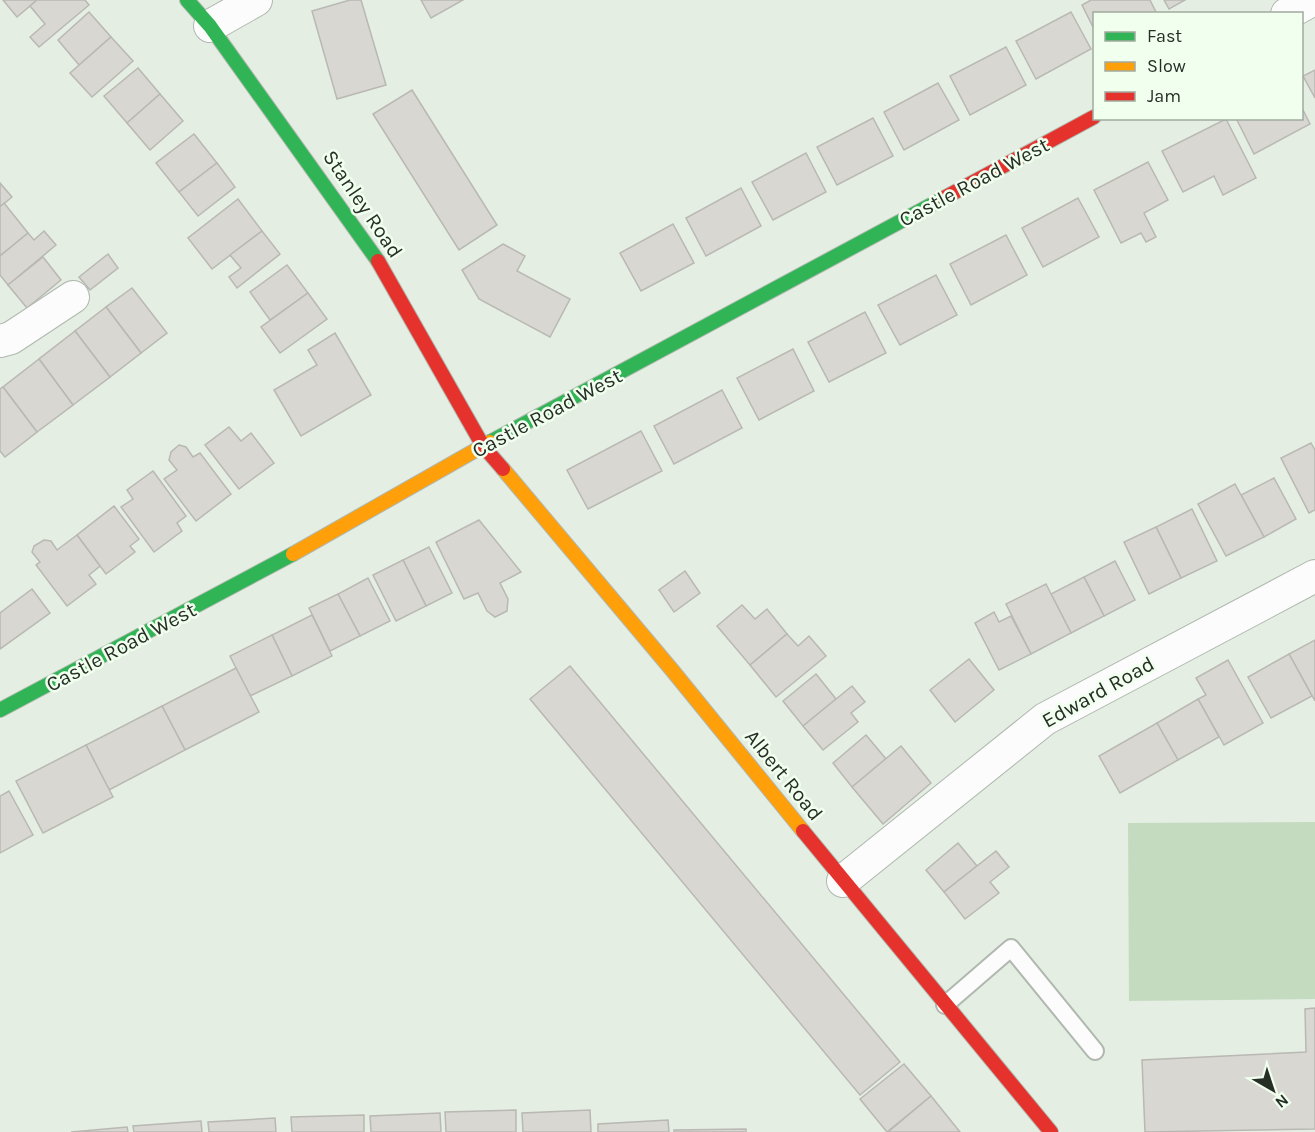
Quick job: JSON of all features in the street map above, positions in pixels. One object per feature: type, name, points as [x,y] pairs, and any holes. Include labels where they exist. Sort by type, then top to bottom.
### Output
[{"type":"street","name":"Stanley Road","points":[[187,0],[210,26],[370,247],[483,446]]},
{"type":"street","points":[[210,26],[256,0]]},
{"type":"street","points":[[1291,12],[1312,0]]},
{"type":"street","name":"Castle Road West","points":[[0,710],[239,585],[483,446],[1093,118]]},
{"type":"street","points":[[0,341],[11,338],[73,297]]},
{"type":"street","name":"Albert Road","points":[[483,446],[672,670],[1051,1132]]},
{"type":"street","name":"Edward Road","points":[[843,881],[1045,719],[1315,576]]},
{"type":"lane","points":[[945,1005],[1011,948],[1095,1051]]},
{"type":"green space","points":[[1315,822],[1315,999],[1129,1001],[1128,823]]},
{"type":"building","points":[[3,0],[37,0],[17,17]]},
{"type":"building","points":[[37,0],[85,0],[89,5],[39,47],[30,37],[45,24],[30,6]]},
{"type":"building","points":[[350,0],[361,0],[386,85],[337,99],[312,11]]},
{"type":"building","points":[[421,0],[463,0],[431,18]]},
{"type":"building","points":[[1091,0],[1150,0],[1156,12],[1093,12],[1093,27],[1082,5]]},
{"type":"building","points":[[1164,0],[1185,0],[1169,9]]},
{"type":"building","points":[[89,12],[111,37],[79,65],[58,40]]},
{"type":"building","points":[[1071,12],[1091,49],[1036,79],[1016,41]]},
{"type":"building","points":[[111,37],[133,61],[92,97],[70,73]]},
{"type":"building","points":[[1006,47],[1026,85],[970,115],[950,76]]},
{"type":"building","points":[[138,68],[160,94],[127,123],[104,96]]},
{"type":"building","points":[[1315,70],[1315,98],[1303,76]]},
{"type":"building","points":[[938,83],[959,120],[904,150],[884,112]]},
{"type":"building","points":[[412,90],[497,225],[459,250],[373,114]]},
{"type":"building","points":[[160,94],[183,121],[150,150],[127,123]]},
{"type":"building","points":[[1303,110],[1310,124],[1254,154],[1237,120],[1303,120]]},
{"type":"building","points":[[873,118],[893,156],[837,185],[817,147]]},
{"type":"building","points":[[1227,120],[1256,178],[1223,195],[1214,176],[1183,192],[1162,151]]},
{"type":"building","points":[[194,134],[217,163],[179,192],[156,163]]},
{"type":"building","points":[[806,153],[826,192],[773,220],[752,182]]},
{"type":"building","points":[[1148,162],[1168,200],[1144,213],[1156,237],[1146,242],[1141,233],[1121,243],[1094,190]]},
{"type":"building","points":[[217,163],[235,187],[198,216],[179,192]]},
{"type":"building","points":[[0,183],[12,197],[0,207]]},
{"type":"building","points":[[741,188],[761,226],[706,256],[686,218]]},
{"type":"building","points":[[1078,198],[1099,237],[1043,267],[1022,228]]},
{"type":"building","points":[[238,199],[262,231],[212,269],[188,238]]},
{"type":"building","points":[[4,203],[28,233],[0,256],[0,207]]},
{"type":"building","points":[[673,224],[694,263],[641,291],[620,253]]},
{"type":"building","points":[[44,231],[56,245],[8,285],[0,275],[0,256],[28,233],[34,240]]},
{"type":"building","points":[[262,231],[280,254],[237,288],[229,277],[241,268],[230,255]]},
{"type":"building","points":[[1006,235],[1027,275],[971,305],[950,264]]},
{"type":"building","points":[[503,244],[525,256],[517,271],[570,299],[550,337],[479,299],[462,270]]},
{"type":"building","points":[[108,254],[118,268],[90,290],[79,277]]},
{"type":"building","points":[[43,257],[61,280],[27,308],[8,285]]},
{"type":"building","points":[[287,265],[308,293],[270,320],[250,292]]},
{"type":"building","points":[[936,275],[957,315],[900,345],[878,305]]},
{"type":"building","points":[[132,288],[167,333],[141,353],[106,307]]},
{"type":"building","points":[[308,293],[327,319],[280,353],[261,327]]},
{"type":"building","points":[[106,307],[141,353],[110,377],[75,331]]},
{"type":"building","points":[[865,312],[886,353],[829,382],[808,342]]},
{"type":"building","points":[[75,331],[110,377],[73,405],[39,359]]},
{"type":"building","points":[[335,333],[371,395],[301,436],[274,390],[317,365],[308,350]]},
{"type":"building","points":[[793,349],[814,391],[759,420],[737,378]]},
{"type":"building","points":[[39,359],[73,405],[37,432],[3,387]]},
{"type":"building","points":[[3,387],[37,432],[5,457],[0,451],[0,389]]},
{"type":"building","points":[[722,390],[742,428],[674,464],[654,426]]},
{"type":"building","points":[[229,427],[241,441],[251,433],[274,463],[239,489],[205,445]]},
{"type":"building","points":[[641,431],[662,471],[588,509],[567,470]]},
{"type":"building","points":[[1311,443],[1315,450],[1315,510],[1309,513],[1281,458]]},
{"type":"building","points":[[179,445],[186,447],[193,457],[200,453],[231,494],[196,521],[164,479],[177,470],[169,460],[171,452]]},
{"type":"building","points":[[153,471],[186,516],[177,523],[182,531],[154,552],[121,507],[133,499],[127,490]]},
{"type":"building","points":[[1274,478],[1296,519],[1264,537],[1241,495]]},
{"type":"building","points":[[1235,484],[1264,537],[1226,556],[1198,504]]},
{"type":"building","points":[[114,506],[139,539],[130,546],[135,552],[106,574],[77,535]]},
{"type":"building","points":[[1192,509],[1217,561],[1181,578],[1156,527]]},
{"type":"building","points":[[479,520],[521,572],[500,583],[508,599],[507,611],[495,617],[487,611],[478,593],[464,599],[436,542]]},
{"type":"building","points":[[1156,527],[1181,578],[1149,594],[1124,542]]},
{"type":"building","points":[[77,535],[100,566],[89,575],[96,584],[67,606],[36,565],[40,562],[32,552],[34,546],[44,540],[51,541],[57,550]]},
{"type":"building","points":[[429,547],[452,593],[426,606],[403,560]]},
{"type":"building","points":[[403,560],[426,606],[396,621],[373,575]]},
{"type":"building","points":[[1115,561],[1135,600],[1104,616],[1084,577]]},
{"type":"building","points":[[685,571],[700,593],[674,612],[659,590]]},
{"type":"building","points":[[1084,577],[1104,616],[1071,633],[1051,594]]},
{"type":"building","points":[[368,578],[390,621],[360,636],[338,594]]},
{"type":"building","points":[[1046,584],[1071,633],[1031,654],[1006,604]]},
{"type":"building","points":[[32,589],[50,613],[0,649],[0,613]]},
{"type":"building","points":[[338,594],[360,636],[330,651],[309,608]]},
{"type":"building","points":[[742,605],[755,619],[767,609],[787,634],[750,665],[717,626]]},
{"type":"building","points":[[994,612],[999,622],[1011,616],[1031,654],[999,670],[975,623]]},
{"type":"building","points":[[312,615],[332,656],[292,676],[272,635]]},
{"type":"building","points":[[787,634],[798,646],[809,636],[826,656],[776,697],[750,665]]},
{"type":"building","points":[[272,635],[292,676],[250,696],[230,656]]},
{"type":"building","points":[[1315,640],[1315,701],[1289,654]]},
{"type":"building","points":[[1289,654],[1312,696],[1271,718],[1248,677]]},
{"type":"building","points":[[969,659],[994,690],[955,722],[930,690]]},
{"type":"building","points":[[1228,660],[1263,723],[1224,745],[1198,699],[1206,695],[1196,678]]},
{"type":"building","points":[[570,666],[900,1062],[860,1095],[530,699]]},
{"type":"building","points":[[236,668],[259,712],[185,750],[162,706]]},
{"type":"building","points":[[816,674],[836,699],[803,726],[783,701]]},
{"type":"building","points":[[852,686],[865,702],[851,713],[858,722],[823,750],[803,726]]},
{"type":"building","points":[[1198,699],[1219,737],[1178,760],[1157,723]]},
{"type":"building","points":[[162,706],[185,750],[109,790],[86,745]]},
{"type":"building","points":[[1157,723],[1178,760],[1120,793],[1099,756]]},
{"type":"building","points":[[866,735],[886,759],[852,787],[833,763]]},
{"type":"building","points":[[86,745],[113,797],[43,833],[16,781]]},
{"type":"building","points":[[901,746],[931,783],[883,824],[852,787]]},
{"type":"building","points":[[9,791],[33,835],[0,853],[0,796]]},
{"type":"building","points":[[958,843],[977,866],[944,892],[926,870]]},
{"type":"building","points":[[996,851],[1009,867],[990,882],[999,893],[965,919],[944,892]]},
{"type":"building","points":[[1315,1008],[1315,1129],[1145,1132],[1142,1060],[1306,1052],[1305,1009]]},
{"type":"building","points":[[904,1064],[931,1096],[887,1132],[860,1099]]},
{"type":"building","points":[[931,1096],[960,1132],[888,1132]]},
{"type":"building","points":[[516,1110],[516,1132],[446,1132],[445,1112]]},
{"type":"building","points":[[590,1110],[591,1132],[523,1132],[522,1113]]},
{"type":"building","points":[[440,1113],[441,1132],[371,1132],[370,1116]]},
{"type":"building","points":[[364,1115],[364,1132],[292,1132],[291,1117]]},
{"type":"building","points":[[275,1118],[276,1132],[209,1132],[208,1122]]},
{"type":"building","points":[[668,1120],[669,1132],[598,1132],[598,1124]]},
{"type":"building","points":[[201,1121],[202,1132],[134,1132],[133,1126]]},
{"type":"building","points":[[127,1127],[128,1132],[71,1132]]},
{"type":"building","points":[[746,1129],[746,1132],[674,1132],[674,1130]]},
{"type":"traffic: fast","points":[[187,0],[210,26],[378,261]]},
{"type":"traffic: fast","points":[[490,442],[944,198]]},
{"type":"traffic: fast","points":[[0,710],[293,554]]},
{"type":"traffic: slow","points":[[293,554],[490,442]]},
{"type":"traffic: slow","points":[[503,469],[672,670],[803,831]]},
{"type":"traffic: jam","points":[[944,198],[1093,118]]},
{"type":"traffic: jam","points":[[378,261],[483,446],[503,469]]},
{"type":"traffic: jam","points":[[803,831],[1051,1132]]}]
